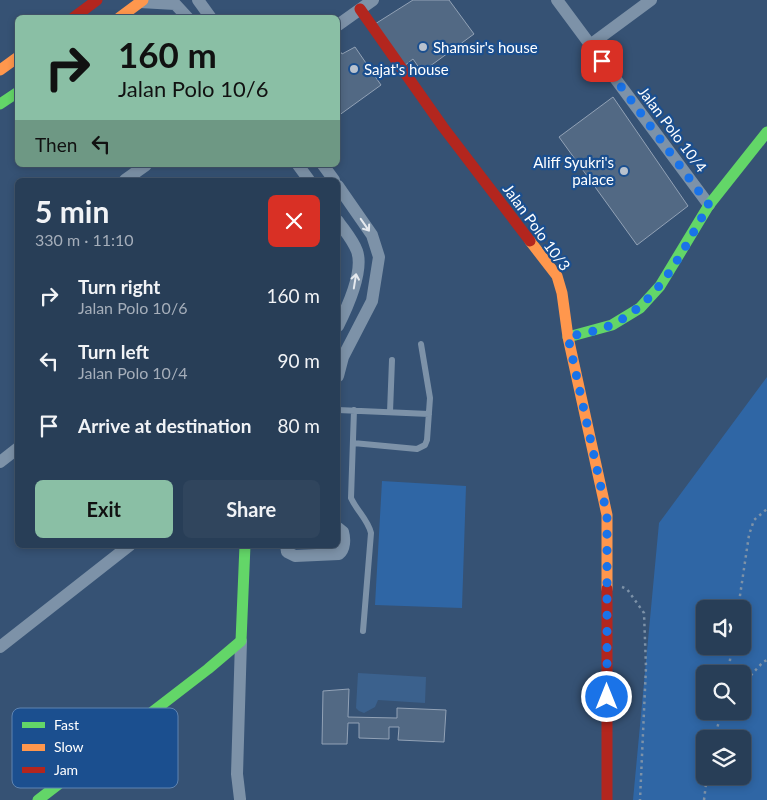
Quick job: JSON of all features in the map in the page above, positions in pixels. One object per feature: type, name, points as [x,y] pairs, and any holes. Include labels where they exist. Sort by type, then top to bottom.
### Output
[{"type":"street","points":[[77,15],[97,0]]},
{"type":"street","points":[[198,0],[209,15]]},
{"type":"street","points":[[340,24],[372,0]]},
{"type":"street","name":"Jalan Polo 10/4","points":[[557,0],[709,205]]},
{"type":"street","points":[[590,45],[651,0]]},
{"type":"street","points":[[123,15],[142,1],[175,4],[185,15]]},
{"type":"street","name":"Jalan Polo 10/3","points":[[360,9],[443,127],[557,276],[562,292],[568,337],[607,515],[607,800]]},
{"type":"street","points":[[0,70],[15,60]]},
{"type":"street","points":[[0,104],[15,94]]},
{"type":"street","points":[[568,337],[612,325],[640,308],[660,286],[709,205],[767,132]]},
{"type":"street","points":[[128,178],[143,167]]},
{"type":"street","points":[[299,167],[308,178]]},
{"type":"street","points":[[324,167],[333,178]]},
{"type":"street","points":[[340,189],[372,235],[379,257],[372,301],[343,357],[340,368]]},
{"type":"street","points":[[340,224],[354,245],[358,258],[353,295],[340,322]]},
{"type":"street","points":[[0,462],[15,450]]},
{"type":"street","points":[[286,548],[286,552],[295,556],[339,554],[344,547],[344,536],[340,530]]},
{"type":"street","points":[[0,647],[126,548]]},
{"type":"street","points":[[243,800],[237,774],[245,548]]},
{"type":"street","points":[[157,708],[241,641]]},
{"type":"street","points":[[38,800],[54,788]]},
{"type":"lane","points":[[353,443],[417,448],[425,445],[430,398],[421,344]]},
{"type":"lane","points":[[390,412],[392,360]]},
{"type":"lane","points":[[340,410],[429,414]]},
{"type":"lane","points":[[354,410],[352,498],[356,509],[368,523],[371,534],[362,631]]},
{"type":"path","points":[[739,600],[749,535],[754,520],[767,510]]},
{"type":"path","points":[[607,580],[627,590],[644,613],[646,667],[640,800]]},
{"type":"path","points":[[751,675],[767,660]]},
{"type":"path","points":[[704,800],[706,785]]},
{"type":"shaded area","points":[[767,377],[767,800],[633,800],[659,523]]},
{"type":"shaded area","points":[[382,481],[466,486],[462,608],[375,605]]},
{"type":"shaded area","points":[[358,673],[426,677],[425,703],[378,700],[375,707],[364,713],[359,711],[356,708]]},
{"type":"building","name":"Shamsir's house","points":[[413,0],[449,0],[474,34],[422,72],[413,59],[404,66],[375,24]]},
{"type":"building","name":"Sajat's house","points":[[355,47],[381,85],[340,115],[340,51],[342,54]]},
{"type":"building","name":"Aliff Syukri's palace","points":[[613,97],[688,206],[637,245],[559,137]]},
{"type":"building","points":[[349,689],[348,717],[397,718],[397,708],[446,710],[444,742],[398,740],[399,727],[389,727],[389,739],[359,738],[359,723],[348,723],[347,744],[322,744],[323,691]]},
{"type":"traffic: fast","points":[[0,104],[15,94]]},
{"type":"traffic: fast","points":[[568,337],[612,325],[640,308],[660,286],[709,205],[767,132]]},
{"type":"traffic: fast","points":[[157,708],[241,641],[245,548]]},
{"type":"traffic: fast","points":[[38,800],[54,788]]},
{"type":"traffic: slow","points":[[123,15],[143,0]]},
{"type":"traffic: slow","points":[[0,70],[15,59]]},
{"type":"traffic: slow","points":[[530,241],[557,276],[562,293],[568,337],[607,515],[607,589]]},
{"type":"traffic: jam","points":[[77,15],[97,0]]},
{"type":"traffic: jam","points":[[360,9],[443,127],[530,241]]},
{"type":"traffic: jam","points":[[607,589],[607,800]]},
{"type":"place","name":"Shamsir's house","points":[[423,47]]},
{"type":"place","name":"Sajat's house","points":[[354,69]]},
{"type":"place","name":"Aliff Syukri's palace","points":[[624,171]]},
{"type":"route","points":[[602,61],[709,205],[660,286],[640,308],[612,325],[568,337],[607,515],[607,697]]}]
